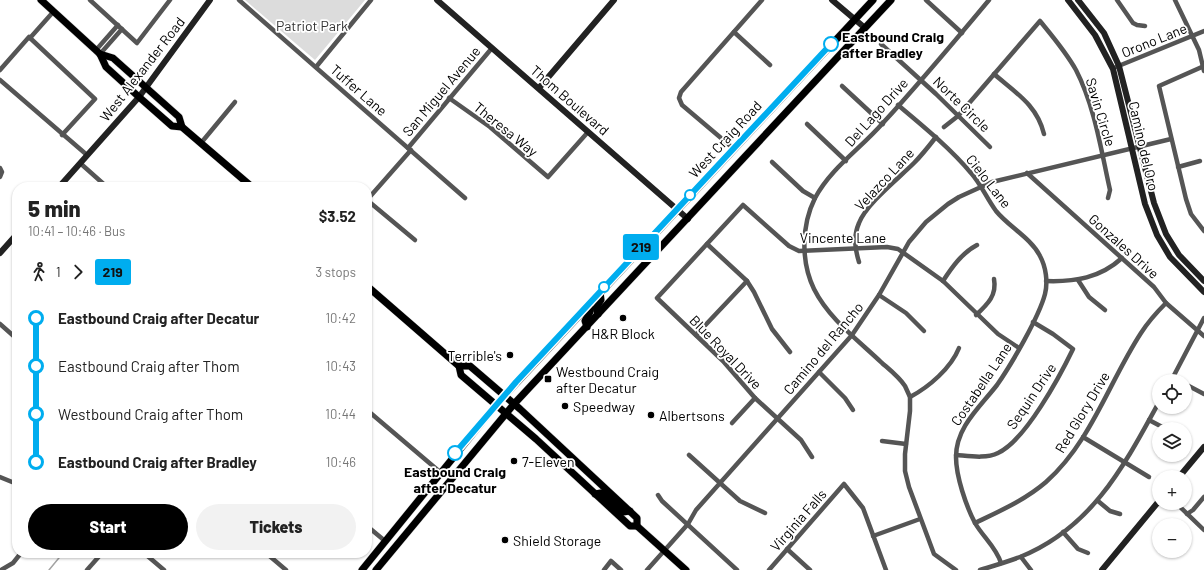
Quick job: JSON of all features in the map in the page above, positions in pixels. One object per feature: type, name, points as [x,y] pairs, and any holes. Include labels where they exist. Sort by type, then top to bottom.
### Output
[{"type":"main road","points":[[42,0],[98,52],[106,67],[139,97],[172,126],[182,127]]},
{"type":"main road","name":"West Craig Road","points":[[372,557],[504,395],[873,0]]},
{"type":"main road","name":"West Craig Road","points":[[376,570],[514,404],[891,0]]},
{"type":"main road","points":[[98,52],[113,58],[179,117],[182,127],[246,182]]},
{"type":"main road","points":[[372,290],[459,366],[461,375],[496,404],[630,526],[637,526],[686,570]]},
{"type":"main road","points":[[598,314],[596,308],[601,300],[600,292]]},
{"type":"main road","points":[[587,327],[585,321],[591,309],[589,304]]},
{"type":"main road","points":[[459,366],[470,366],[504,395],[630,511],[637,518],[637,526]]},
{"type":"main road","points":[[595,494],[601,492],[610,500],[620,502]]},
{"type":"main road","points":[[418,500],[427,508]]},
{"type":"main road","points":[[605,503],[614,504],[623,512],[630,511]]},
{"type":"main road","name":"West Craig Road","points":[[362,570],[372,558]]},
{"type":"street","points":[[90,0],[137,43],[170,0]]},
{"type":"street","name":"West Alexander Road","points":[[63,182],[139,97],[210,0]]},
{"type":"street","name":"Tuffer Lane","points":[[239,0],[465,198]]},
{"type":"street","points":[[316,67],[371,0]]},
{"type":"street","name":"Thom Boulevard","points":[[437,0],[688,219]]},
{"type":"street","points":[[539,88],[614,0]]},
{"type":"street","points":[[734,149],[682,105],[679,98],[681,92],[762,0]]},
{"type":"street","points":[[832,0],[865,28]]},
{"type":"street","points":[[926,0],[962,33]]},
{"type":"street","name":"Del Lago Drive","points":[[910,397],[902,381],[825,308],[814,289],[809,274],[805,251],[807,223],[815,198],[827,179],[883,124],[989,0]]},
{"type":"street","name":"Camino del Oro","points":[[1068,0],[1095,35],[1116,68],[1145,204],[1157,235],[1170,257],[1204,292]]},
{"type":"street","name":"Camino del Oro","points":[[1078,0],[1104,33],[1140,146],[1154,203],[1166,234],[1179,255],[1204,281]]},
{"type":"street","points":[[1117,0],[1133,23],[1145,26]]},
{"type":"street","points":[[1175,0],[1193,37],[1204,68],[1159,86],[1178,168],[1191,214],[1204,231]]},
{"type":"street","points":[[0,70],[54,11]]},
{"type":"street","name":"Savin Circle","points":[[994,74],[1040,21],[1060,45],[1076,70],[1089,103],[1110,190],[1108,198]]},
{"type":"street","points":[[98,52],[118,26]]},
{"type":"street","points":[[98,52],[122,29]]},
{"type":"street","name":"Orono Lane","points":[[1116,68],[1193,37],[1204,31]]},
{"type":"street","points":[[734,32],[770,65]]},
{"type":"street","points":[[30,38],[95,99],[62,135]]},
{"type":"street","name":"Norte Circle","points":[[882,44],[921,79],[990,147]]},
{"type":"street","name":"San Miguel Avenue","points":[[372,194],[449,98],[492,48]]},
{"type":"street","points":[[944,127],[958,116],[994,74],[1029,104],[1038,116],[1044,134]]},
{"type":"street","points":[[0,80],[87,155]]},
{"type":"street","points":[[842,86],[883,124]]},
{"type":"street","name":"Theresa Way","points":[[449,98],[490,128],[548,177],[588,132]]},
{"type":"street","points":[[201,143],[235,102]]},
{"type":"street","name":"Cielo Lane","points":[[898,105],[936,137],[972,173],[999,214],[1033,246],[1040,256],[1045,268],[1046,281]]},
{"type":"street","points":[[807,124],[846,160]]},
{"type":"street","name":"Velazco Lane","points":[[854,248],[859,222],[866,211],[916,161],[936,137]]},
{"type":"street","name":"Camino del Rancho","points":[[647,570],[688,524],[696,510],[852,335],[879,295],[902,252],[926,222],[948,204],[980,186],[1027,173],[1171,139]]},
{"type":"street","points":[[1178,168],[1200,161]]},
{"type":"street","points":[[772,162],[803,191],[815,198]]},
{"type":"street","points":[[80,163],[101,182]]},
{"type":"street","name":"Gonzales Drive","points":[[1027,173],[1154,287],[1166,303],[1204,336]]},
{"type":"street","points":[[372,204],[415,240]]},
{"type":"street","name":"Vincente Lane","points":[[708,244],[744,205],[789,246],[805,251],[887,247],[902,252],[942,281],[976,315],[998,334],[1019,348]]},
{"type":"street","points":[[0,253],[12,240]]},
{"type":"street","points":[[708,244],[747,281],[772,328],[790,352]]},
{"type":"street","name":"Blue Royal Drive","points":[[708,244],[657,298],[723,361],[755,398],[801,440],[812,457]]},
{"type":"street","points":[[942,281],[958,261],[970,249],[977,245]]},
{"type":"street","points":[[854,248],[859,262]]},
{"type":"street","points":[[1046,281],[1078,280],[1098,275],[1122,258]]},
{"type":"street","points":[[976,315],[990,300],[995,288],[994,279]]},
{"type":"street","points":[[1078,280],[1089,297],[1105,310]]},
{"type":"street","points":[[696,335],[747,281]]},
{"type":"street","name":"Costabella Lane","points":[[956,455],[957,444],[966,423],[997,384],[1033,322],[1045,294],[1046,281]]},
{"type":"street","points":[[879,295],[906,313],[924,330]]},
{"type":"street","name":"Red Glory Drive","points":[[976,523],[1015,504],[1046,482],[1064,463],[1083,437],[1140,333],[1166,303]]},
{"type":"street","points":[[1175,374],[1204,318]]},
{"type":"street","name":"Sequin Drive","points":[[956,455],[990,456],[1002,451],[1012,444],[1046,399],[1073,349],[1053,334],[1033,322]]},
{"type":"street","points":[[0,324],[12,335]]},
{"type":"street","points":[[956,570],[934,554],[908,487],[905,471],[910,397],[928,386],[952,362],[959,348]]},
{"type":"street","points":[[819,372],[846,398],[853,410]]},
{"type":"street","points":[[1192,388],[1204,394]]},
{"type":"street","points":[[732,423],[755,398]]},
{"type":"street","points":[[372,414],[440,472]]},
{"type":"street","points":[[980,570],[1021,557],[1063,532],[1098,501],[1126,462],[1152,414]]},
{"type":"street","points":[[1149,420],[1153,422]]},
{"type":"street","points":[[1083,437],[1149,477]]},
{"type":"street","points":[[882,441],[906,444]]},
{"type":"street","points":[[1185,470],[1204,447]]},
{"type":"street","points":[[689,455],[740,501],[764,513]]},
{"type":"street","points":[[956,455],[959,480],[976,523],[998,554],[1001,563]]},
{"type":"street","points":[[0,477],[12,482]]},
{"type":"street","name":"Virginia Falls","points":[[769,570],[844,484],[863,508],[873,536]]},
{"type":"street","points":[[658,495],[737,570]]},
{"type":"street","points":[[1187,514],[1193,510],[1204,497]]},
{"type":"street","points":[[1098,501],[1110,511],[1120,514]]},
{"type":"street","points":[[1102,570],[1152,509]]},
{"type":"street","points":[[1183,510],[1204,530]]},
{"type":"street","points":[[886,570],[873,536],[920,519]]},
{"type":"street","points":[[372,530],[385,541]]},
{"type":"street","points":[[1063,532],[1078,549],[1088,553]]},
{"type":"street","points":[[787,549],[810,570]]},
{"type":"street","points":[[1021,557],[1031,570]]},
{"type":"street","points":[[1,570],[17,558]]},
{"type":"street","points":[[87,570],[98,558]]},
{"type":"street","points":[[150,558],[164,570]]},
{"type":"street","points":[[272,558],[286,570]]},
{"type":"street","points":[[604,570],[611,561],[621,570]]},
{"type":"green space","name":"Patriot Park","points":[[245,0],[365,0],[315,60]]},
{"type":"waterway","points":[[49,570],[59,558]]},
{"type":"bus line","name":"219","points":[[455,453],[516,382],[831,44]]},
{"type":"place","name":"Eastbound Craig after Bradley","points":[[831,44]]},
{"type":"place","name":"H&R Block","points":[[623,318]]},
{"type":"place","name":"Terrible's","points":[[510,355]]},
{"type":"place","name":"Westbound Craig after Decatur","points":[[548,379]]},
{"type":"place","name":"Speedway","points":[[565,406]]},
{"type":"place","name":"Albertsons","points":[[651,415]]},
{"type":"place","name":"Eastbound Craig after Decatur","points":[[455,453]]},
{"type":"place","name":"7-Eleven","points":[[514,461]]},
{"type":"place","name":"Shield Storage","points":[[505,540]]}]
